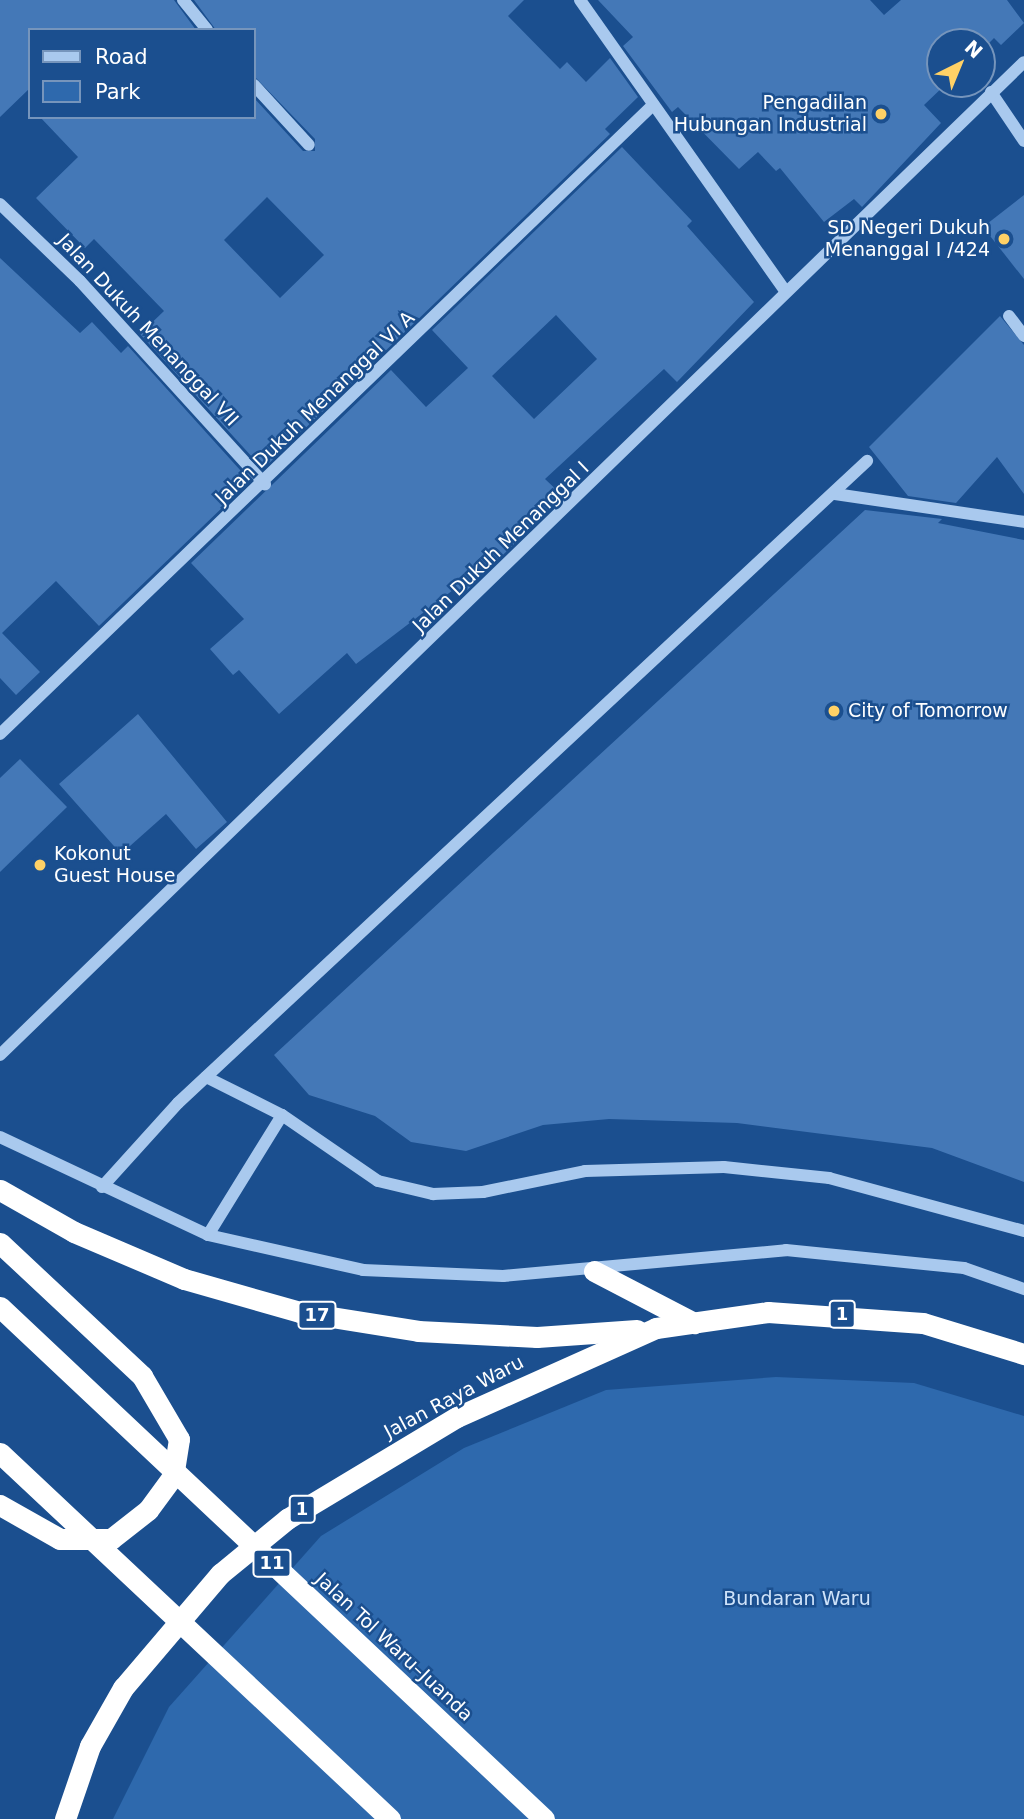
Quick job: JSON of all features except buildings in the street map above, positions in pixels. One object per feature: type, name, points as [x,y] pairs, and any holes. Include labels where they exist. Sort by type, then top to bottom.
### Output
[{"type":"highway","name":"17","points":[[0,1190],[74,1232],[184,1279],[300,1312],[418,1331],[498,1335],[656,1328]]},
{"type":"highway","points":[[0,1243],[142,1376],[178,1439],[173,1476],[148,1510],[111,1539],[60,1539],[0,1505]]},
{"type":"highway","points":[[594,1271],[694,1323]]},
{"type":"highway","name":"Jalan Tol Waru–Juanda","points":[[0,1307],[544,1819]]},
{"type":"highway","name":"Jalan Raya Waru","points":[[65,1819],[90,1746],[123,1688],[220,1574],[287,1519],[457,1417],[656,1328],[768,1312],[842,1314],[923,1323],[1024,1354]]},
{"type":"highway","points":[[0,1453],[390,1819]]},
{"type":"street","points":[[183,0],[205,28]]},
{"type":"street","points":[[580,0],[786,292]]},
{"type":"street","name":"Jalan Dukuh Menanggal I","points":[[996,87],[1024,62]]},
{"type":"street","points":[[256,87],[309,145]]},
{"type":"street","name":"Jalan Dukuh Menanggal I","points":[[0,1055],[985,98]]},
{"type":"street","points":[[995,98],[1024,141]]},
{"type":"street","name":"Jalan Dukuh Menanggal VI A","points":[[0,734],[265,484],[653,106]]},
{"type":"street","name":"Jalan Dukuh Menanggal VII","points":[[0,204],[80,281],[265,484]]},
{"type":"street","points":[[1009,316],[1024,336]]},
{"type":"street","points":[[102,1187],[206,1077],[835,494],[867,461]]},
{"type":"street","points":[[835,494],[1024,522]]},
{"type":"street","points":[[206,1077],[282,1115],[378,1181],[433,1194],[483,1192],[597,1170],[724,1167],[829,1178],[1024,1231]]},
{"type":"street","points":[[208,1235],[282,1115]]},
{"type":"street","points":[[0,1137],[208,1235],[363,1270],[503,1276],[594,1271],[786,1250],[964,1268],[1024,1289]]},
{"type":"green space","name":"Bundaran Waru","points":[[776,1377],[914,1383],[1024,1416],[1024,1819],[113,1819],[169,1707],[321,1536],[464,1448],[606,1390]]},
{"type":"place","name":"Pengadilan Hubungan Industrial","points":[[881,114]]},
{"type":"place","name":"SD Negeri Dukuh Menanggal I /424","points":[[1004,239]]},
{"type":"place","name":"City of Tomorrow","points":[[834,711]]},
{"type":"place","name":"Kokonut Guest House","points":[[40,865]]}]
